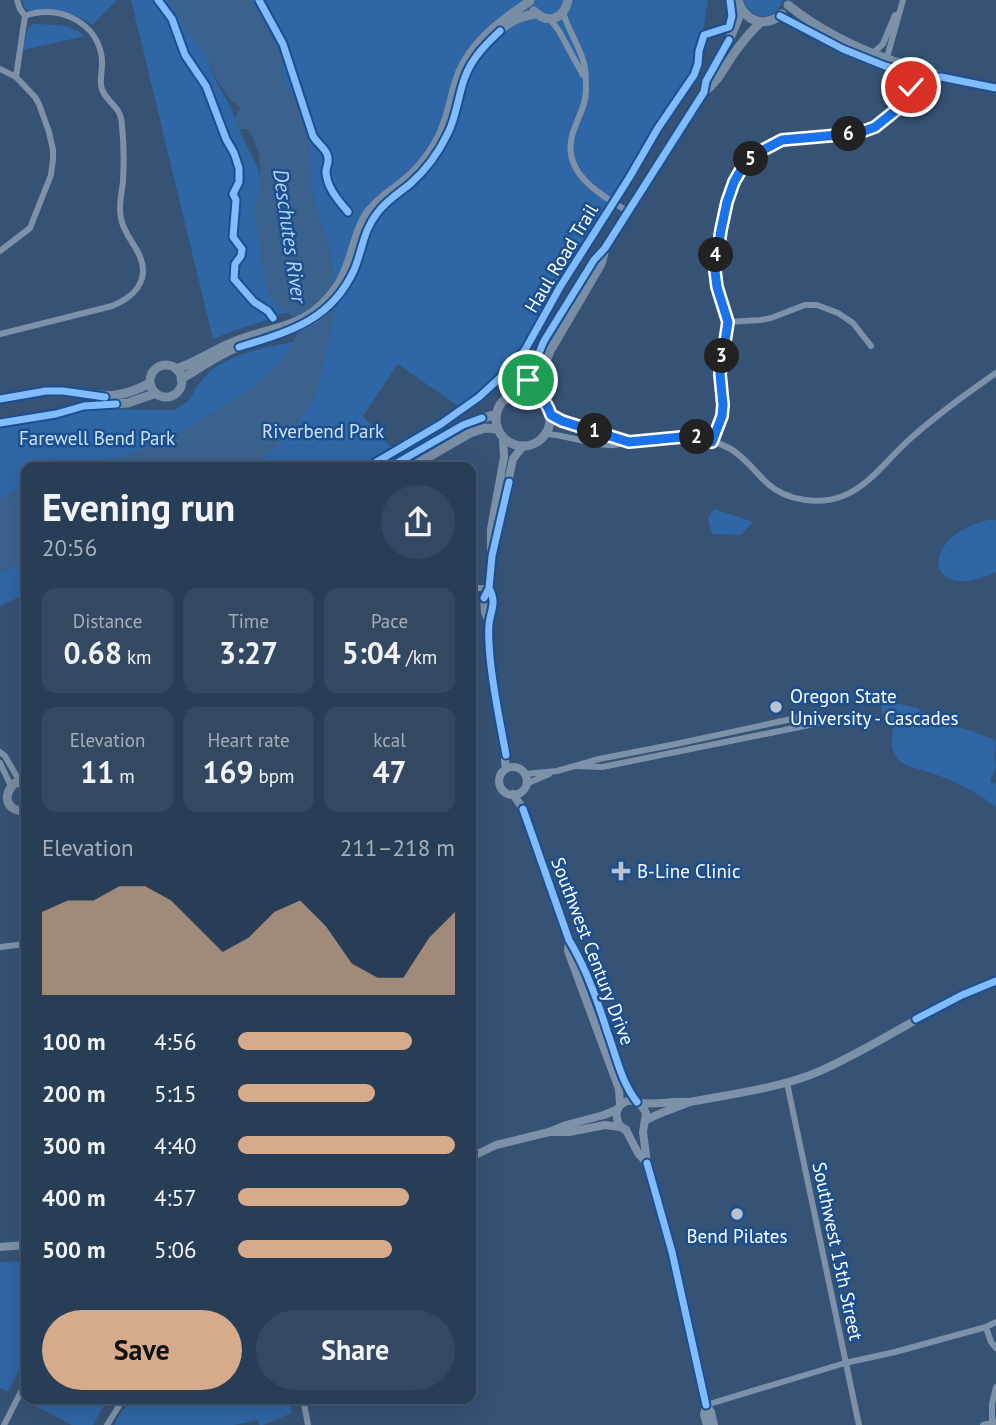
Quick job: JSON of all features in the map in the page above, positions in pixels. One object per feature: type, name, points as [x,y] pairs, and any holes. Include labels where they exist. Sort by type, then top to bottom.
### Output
[{"type":"main road","points":[[0,399],[46,391],[112,397],[133,392],[150,383],[153,373],[161,366],[176,369],[189,365],[294,323],[318,308],[339,283],[361,225],[375,204],[417,169],[435,145],[450,110],[460,71],[478,43],[496,25],[530,1],[536,14],[550,19],[563,12],[568,0]]},
{"type":"main road","points":[[740,5],[753,20],[768,22],[780,16],[789,2],[805,18],[827,32],[906,72],[926,77],[941,76]]},
{"type":"main road","points":[[520,391],[528,380],[544,341],[704,92],[706,81],[737,25],[740,5]]},
{"type":"main road","points":[[181,379],[239,343],[285,333],[322,313],[345,287],[366,229],[377,212],[419,175],[438,151],[449,131],[464,78],[474,59],[493,37],[512,21],[536,14]]},
{"type":"main road","points":[[780,16],[843,49],[996,88]]},
{"type":"main road","points":[[704,92],[714,85],[742,43],[761,22]]},
{"type":"main road","points":[[539,396],[538,382],[550,352],[601,264],[605,248]]},
{"type":"main road","points":[[150,383],[156,393],[171,396],[179,389],[181,379],[176,369]]},
{"type":"main road","points":[[520,391],[539,396],[551,415],[546,434],[532,445],[514,445],[503,439],[498,429],[496,414],[504,398],[520,391]]},
{"type":"main road","points":[[0,423],[84,406],[128,403],[156,393]]},
{"type":"main road","points":[[399,462],[463,425],[496,414]]},
{"type":"main road","points":[[420,462],[470,433],[485,428],[498,429]]},
{"type":"main road","points":[[13,789],[9,805],[21,811]]},
{"type":"main road","points":[[0,812],[21,812]]},
{"type":"street","points":[[16,78],[25,16],[17,0]]},
{"type":"street","points":[[872,54],[883,44],[902,0]]},
{"type":"street","points":[[886,62],[902,0]]},
{"type":"street","points":[[0,334],[122,302],[140,283],[143,273],[139,254],[121,218],[122,126],[118,111],[101,87],[103,58],[97,41],[87,26],[70,17],[43,12],[25,16]]},
{"type":"street","points":[[563,12],[584,64],[586,89],[585,104],[571,138],[572,155],[580,177],[588,186],[629,212]]},
{"type":"street","points":[[550,19],[584,77]]},
{"type":"street","points":[[0,69],[16,78],[35,97],[43,112],[53,150],[51,175],[30,228],[0,251]]},
{"type":"street","points":[[904,95],[906,72]]},
{"type":"street","points":[[712,442],[722,416],[720,374],[728,322],[717,287],[717,250],[727,202],[742,168],[761,151],[782,140],[850,134],[875,127],[895,111],[915,81],[926,77]]},
{"type":"street","points":[[728,322],[758,321],[805,305],[817,305],[838,313],[853,323],[870,346]]},
{"type":"street","points":[[546,434],[612,446],[692,436],[728,447],[770,486],[784,494],[823,501],[842,497],[861,487],[911,438],[996,373]]},
{"type":"street","points":[[551,415],[629,442]]},
{"type":"street","name":"Southwest Century Drive","points":[[492,556],[491,529],[504,457],[503,439]]},
{"type":"street","name":"Southwest Century Drive","points":[[523,446],[513,459],[492,556],[489,587],[484,596],[485,613],[489,621],[493,685],[505,760],[510,768],[500,776],[500,784],[505,791],[513,794],[523,809],[569,940],[597,1003],[626,1084],[639,1103]]},
{"type":"street","points":[[476,588],[489,587]]},
{"type":"street","points":[[513,794],[517,794],[525,782],[599,759],[801,717],[823,717],[832,721]]},
{"type":"street","points":[[0,752],[5,756],[13,789]]},
{"type":"street","points":[[0,763],[13,789]]},
{"type":"street","points":[[510,768],[523,771],[525,782]]},
{"type":"street","name":"Southwest Century Drive","points":[[523,809],[525,782]]},
{"type":"street","name":"Southwest Century Drive","points":[[569,940],[568,951],[620,1089],[619,1107]]},
{"type":"street","points":[[0,947],[21,945]]},
{"type":"street","points":[[476,1155],[496,1145],[604,1115],[628,1101],[655,1104],[690,1102],[787,1083],[834,1065],[962,995],[996,981]]},
{"type":"street","points":[[592,1015],[600,1024],[606,1040],[611,1043]]},
{"type":"street","name":"Southwest 15th Street","points":[[787,1083],[859,1425]]},
{"type":"street","points":[[550,1132],[569,1132],[606,1125],[635,1130],[656,1114],[690,1102]]},
{"type":"street","points":[[639,1103],[646,1113],[644,1123],[647,1163],[672,1252],[706,1405],[714,1425]]},
{"type":"street","points":[[619,1107],[616,1118],[647,1163]]},
{"type":"street","points":[[0,1245],[21,1245]]},
{"type":"street","points":[[706,1405],[845,1363],[895,1352],[996,1322]]},
{"type":"street","points":[[986,1327],[996,1348]]},
{"type":"street","points":[[990,1424],[996,1387]]},
{"type":"street","points":[[4,1425],[21,1392]]},
{"type":"street","points":[[107,1425],[119,1404]]},
{"type":"street","points":[[304,1404],[308,1425]]},
{"type":"street","points":[[706,1405],[704,1415],[707,1425]]},
{"type":"green space","points":[[22,0],[117,0],[92,25],[69,14],[28,10]]},
{"type":"green space","points":[[131,0],[183,0],[215,79],[259,171],[262,194],[291,312],[278,314],[278,317],[213,339]]},
{"type":"green space","name":"Riverbend Park","points":[[251,0],[708,0],[698,64],[514,363],[479,397],[462,409],[398,364],[363,416],[391,447],[367,462],[255,462],[329,317],[335,312],[334,277],[329,249],[312,192],[308,141],[300,111],[284,81],[281,53]]},
{"type":"green space","points":[[743,0],[783,0],[775,12],[763,16],[752,12]]},
{"type":"green space","points":[[33,24],[67,27],[85,36],[23,50],[28,28]]},
{"type":"green space","name":"Farewell Bend Park","points":[[296,338],[286,376],[141,462],[21,462],[21,500],[0,511],[0,427],[86,409],[173,410],[188,400],[203,379],[221,364],[245,353],[294,342]]},
{"type":"green space","points":[[714,509],[753,522],[741,535],[712,534],[708,518]]},
{"type":"green space","points":[[996,520],[996,572],[972,580],[955,580],[943,575],[939,565],[941,552],[950,540],[965,528]]},
{"type":"green space","points":[[21,565],[21,596],[0,606],[0,570]]},
{"type":"green space","points":[[888,702],[918,708],[928,722],[934,725],[963,728],[993,739],[996,742],[996,767],[990,781],[992,784],[996,783],[996,808],[982,797],[948,779],[900,761],[892,745],[894,725],[881,711],[883,705]]},
{"type":"green space","points":[[21,1261],[21,1367],[8,1392],[0,1388],[0,1262]]},
{"type":"green space","points":[[32,1404],[105,1404],[93,1425],[72,1425]]},
{"type":"green space","points":[[128,1404],[290,1404],[292,1413],[263,1425],[259,1425],[258,1420],[234,1425],[114,1425]]},
{"type":"water","name":"Deschutes River","points":[[168,0],[251,0],[281,53],[284,81],[300,111],[308,141],[312,192],[329,249],[334,277],[335,312],[317,392],[298,425],[260,462],[99,462],[161,443],[236,399],[257,384],[275,366],[296,336],[294,320],[267,291],[254,210],[259,191],[259,153],[250,131],[238,129],[235,121],[240,109],[215,77],[205,55]]},
{"type":"water","points":[[21,488],[21,566],[0,572],[0,499]]},
{"type":"cycle path","points":[[158,0],[172,19],[185,55],[206,86],[239,168],[239,182],[233,194],[236,200],[233,237],[242,249],[235,264],[234,279],[254,302],[268,311],[273,318]]},
{"type":"cycle path","points":[[259,0],[283,44],[313,136],[327,154],[328,183],[348,212]]},
{"type":"cycle path","name":"Haul Road Trail","points":[[376,462],[441,424],[479,397],[525,350],[560,287],[658,128],[694,75],[704,35],[729,27],[732,16],[730,0]]},
{"type":"cycle path","points":[[780,16],[843,49],[885,66],[926,77],[941,77],[996,88]]},
{"type":"cycle path","points":[[239,347],[306,322],[333,301],[354,270],[373,219],[385,204],[421,173],[441,147],[451,126],[471,64],[500,31]]},
{"type":"cycle path","points":[[528,380],[544,341],[704,92],[706,81],[729,40]]},
{"type":"cycle path","points":[[0,399],[46,391],[105,397]]},
{"type":"cycle path","points":[[0,423],[56,414],[84,406],[116,404]]},
{"type":"cycle path","points":[[399,462],[463,425],[482,418]]},
{"type":"cycle path","points":[[484,598],[489,588],[492,556],[509,482]]},
{"type":"cycle path","points":[[489,588],[493,602],[489,628],[490,657],[506,755]]},
{"type":"cycle path","points":[[523,809],[569,940],[591,984],[623,1077],[637,1102]]},
{"type":"cycle path","points":[[916,1019],[996,981]]},
{"type":"cycle path","points":[[647,1163],[672,1252],[706,1405]]},
{"type":"place","name":"Oregon State University - Cascades","points":[[776,707]]},
{"type":"place","name":"B-Line Clinic","points":[[621,871]]},
{"type":"place","name":"Bend Pilates","points":[[737,1214]]},
{"type":"route","points":[[528,380],[520,391],[539,396],[551,415],[562,421],[629,442],[692,436],[712,442],[722,416],[720,374],[728,322],[715,271],[721,230],[734,182],[751,158],[782,140],[850,134],[875,127],[895,111],[911,87]]}]
